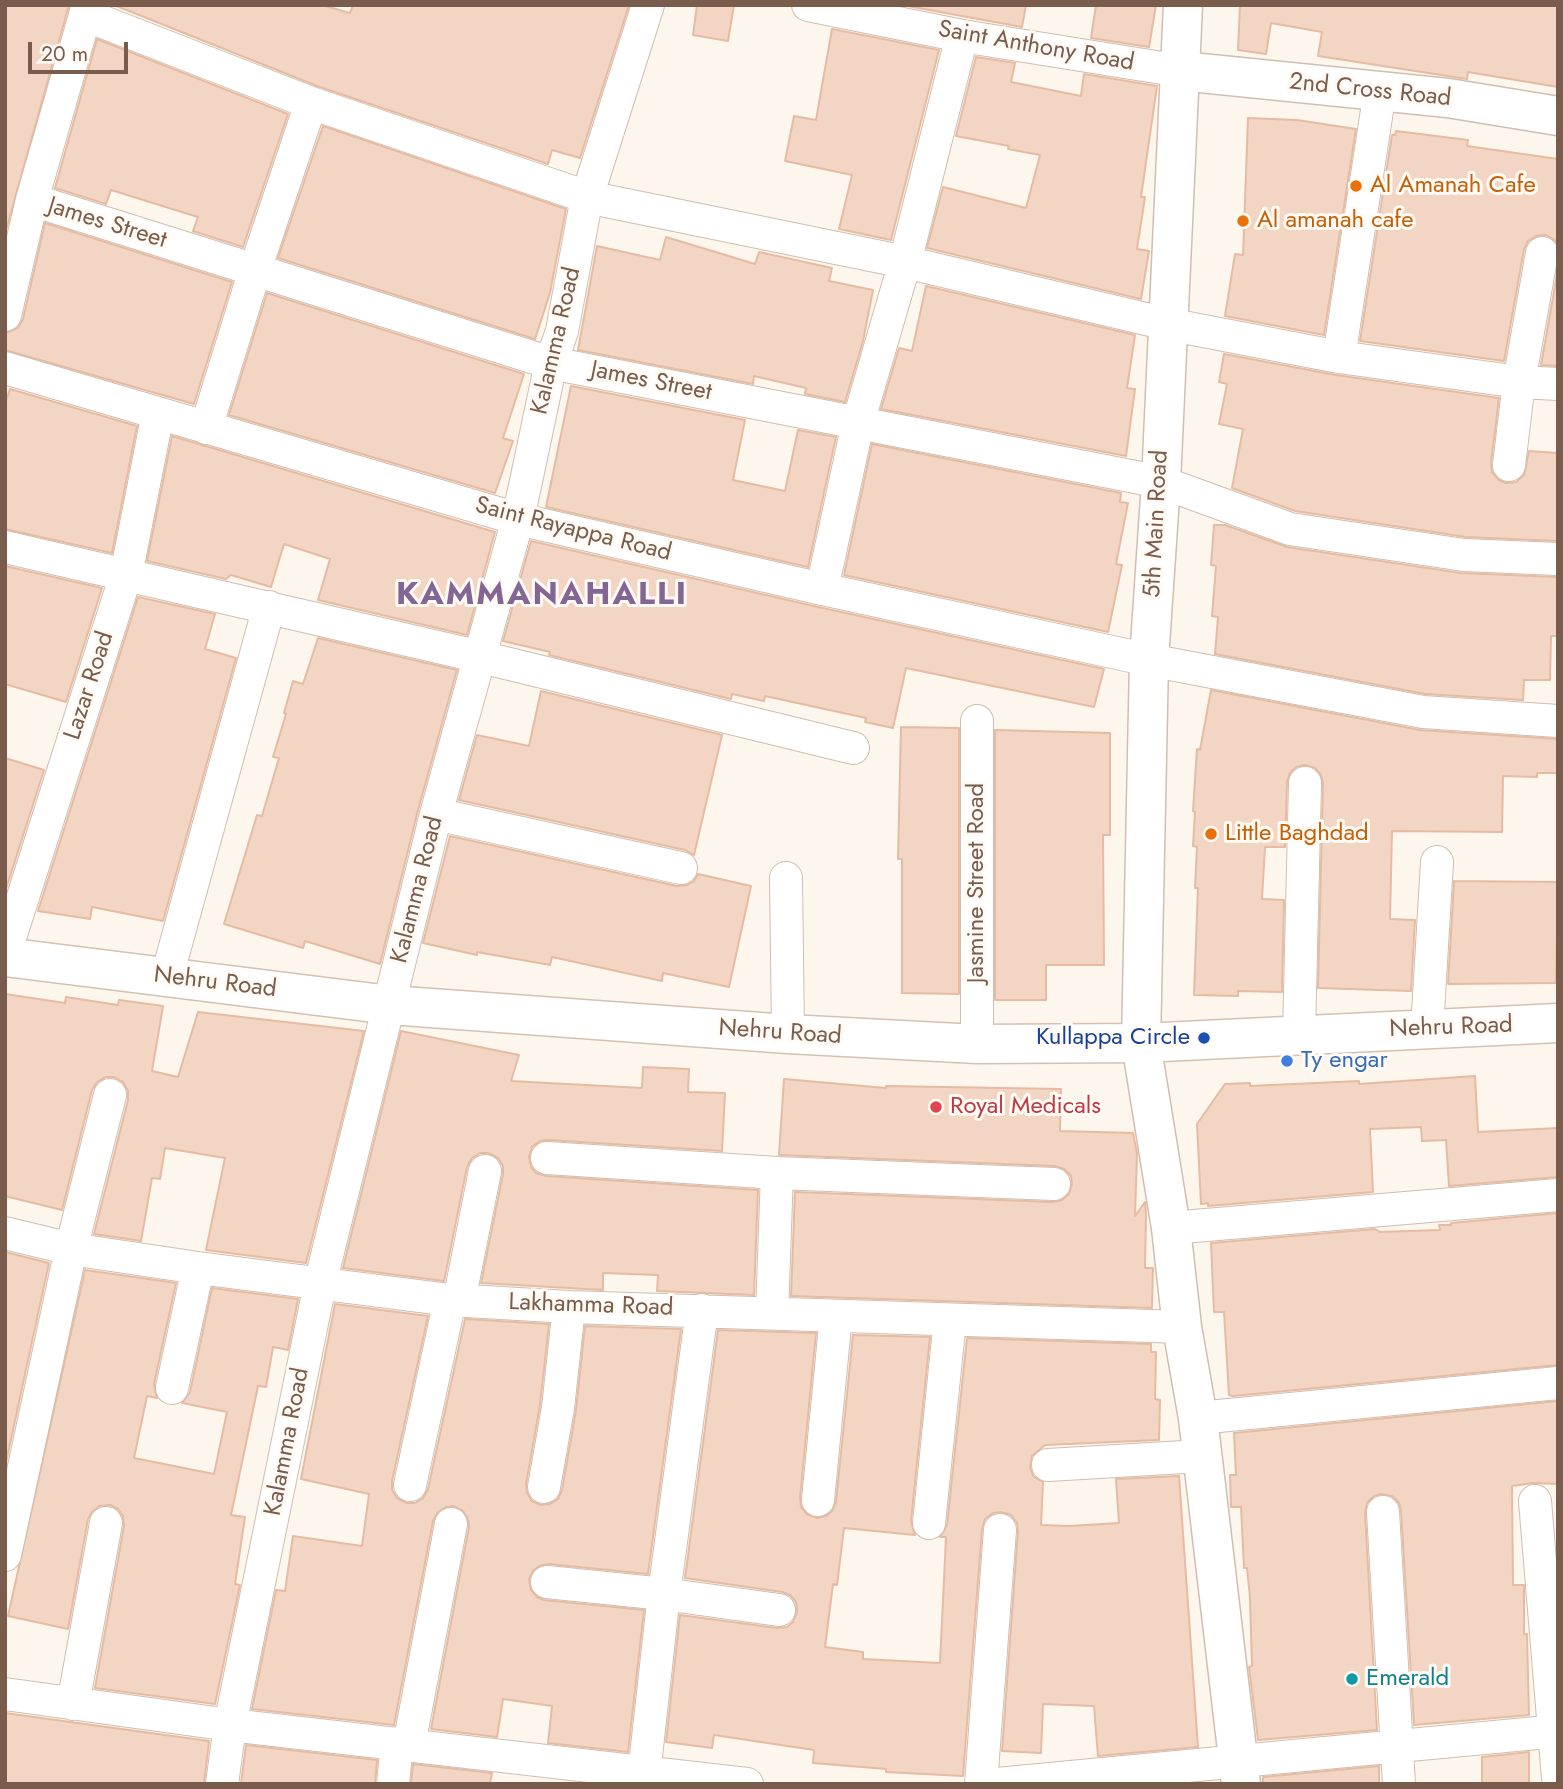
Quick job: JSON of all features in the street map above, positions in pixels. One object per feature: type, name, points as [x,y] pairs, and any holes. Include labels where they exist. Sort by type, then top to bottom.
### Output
[{"type":"street","name":"Kalamma Road","points":[[222,1784],[230,1725],[320,1284],[436,814],[518,519],[551,363],[562,331],[587,197],[648,5]]},
{"type":"street","name":"Saint Anthony Road","points":[[808,5],[962,36],[1181,71]]},
{"type":"street","name":"5th Main Road","points":[[1183,5],[1161,482],[1149,660],[1141,1043],[1198,1418],[1240,1773]]},
{"type":"street","points":[[5,315],[32,200],[87,10],[311,103],[587,197],[905,262],[1167,324],[1339,357],[1519,382],[1558,384]]},
{"type":"street","points":[[822,589],[858,423],[905,262],[962,36]]},
{"type":"street","name":"2nd Cross Road","points":[[1181,71],[1448,98],[1558,116]]},
{"type":"street","points":[[1339,357],[1380,91]]},
{"type":"street","points":[[206,428],[311,103]]},
{"type":"street","name":"James Street","points":[[32,200],[551,363],[1161,482],[1290,529],[1464,555],[1558,559]]},
{"type":"street","points":[[1509,465],[1519,382],[1542,253]]},
{"type":"street","name":"Saint Rayappa Road","points":[[5,368],[518,519],[822,589],[1149,660],[1423,712],[1558,721]]},
{"type":"street","name":"Lazar Road","points":[[5,955],[126,575],[158,413]]},
{"type":"street","points":[[5,547],[481,657],[853,748]]},
{"type":"street","points":[[167,976],[269,607]]},
{"type":"street","name":"Jasmine Street Road","points":[[977,721],[977,1044]]},
{"type":"street","points":[[1299,1034],[1305,783]]},
{"type":"street","points":[[436,814],[681,869]]},
{"type":"street","points":[[1427,1029],[1437,862]]},
{"type":"street","points":[[786,878],[788,1034]]},
{"type":"street","name":"Nehru Road","points":[[5,955],[390,1005],[788,1034],[977,1044],[1141,1043],[1558,1023]]},
{"type":"street","points":[[5,1555],[71,1248],[110,1095]]},
{"type":"street","points":[[547,1158],[777,1173],[1054,1184]]},
{"type":"street","points":[[410,1485],[485,1171]]},
{"type":"street","points":[[772,1313],[777,1173]]},
{"type":"street","points":[[1171,1227],[1558,1195]]},
{"type":"street","name":"Lakhamma Road","points":[[5,1233],[71,1248],[198,1268],[455,1300],[569,1307],[1182,1326]]},
{"type":"street","points":[[172,1388],[198,1268]]},
{"type":"street","points":[[544,1487],[558,1408],[569,1307]]},
{"type":"street","points":[[644,1773],[664,1594],[702,1310]]},
{"type":"street","points":[[818,1500],[836,1316]]},
{"type":"street","points":[[929,1523],[950,1320]]},
{"type":"street","points":[[1198,1418],[1558,1383]]},
{"type":"street","points":[[1048,1465],[1202,1456]]},
{"type":"street","points":[[1535,1501],[1558,1778]]},
{"type":"street","points":[[1383,1512],[1399,1784]]},
{"type":"street","points":[[73,1704],[106,1523]]},
{"type":"street","points":[[393,1784],[451,1524]]},
{"type":"street","points":[[981,1784],[1000,1530]]},
{"type":"street","points":[[547,1582],[664,1594],[779,1610]]},
{"type":"street","points":[[5,1693],[230,1725],[403,1744],[571,1774],[644,1773],[733,1783]]},
{"type":"street","points":[[997,1784],[1240,1773],[1396,1746],[1555,1731]]},
{"type":"building","points":[[5,5],[69,5],[5,234]]},
{"type":"building","points":[[114,5],[322,5],[350,13],[353,5],[629,5],[580,158],[552,150],[548,164],[317,86]]},
{"type":"building","points":[[697,5],[734,5],[728,41],[693,35]]},
{"type":"building","points":[[902,5],[1026,5],[1022,27]]},
{"type":"building","points":[[1096,5],[1156,5],[1149,47],[1091,38]]},
{"type":"building","points":[[1240,5],[1558,5],[1558,87],[1468,72],[1467,79],[1318,56],[1322,32],[1271,23],[1266,54],[1238,50]]},
{"type":"building","points":[[832,29],[939,50],[891,240],[839,229],[852,175],[785,161],[794,116],[816,120]]},
{"type":"building","points":[[97,39],[288,114],[243,247],[193,231],[198,217],[111,190],[106,204],[55,188]]},
{"type":"building","points":[[976,57],[1015,63],[1011,82],[1081,96],[1084,74],[1157,86],[1141,197],[1145,197],[1137,249],[1149,251],[1141,299],[927,248],[943,187],[1026,208],[1040,155],[956,136]]},
{"type":"building","points":[[1248,118],[1297,120],[1356,129],[1324,335],[1225,316],[1235,254],[1243,255]]},
{"type":"building","points":[[323,126],[566,209],[550,293],[535,339],[278,258]]},
{"type":"building","points":[[1396,131],[1468,140],[1467,146],[1558,159],[1558,244],[1546,235],[1536,236],[1528,241],[1524,249],[1504,361],[1360,341],[1392,135],[1395,135]]},
{"type":"building","points":[[45,223],[232,282],[194,404],[5,350],[5,333],[18,328],[23,319]]},
{"type":"building","points":[[666,237],[755,264],[759,252],[832,268],[829,281],[873,290],[863,341],[845,402],[805,394],[806,388],[754,376],[753,384],[578,350],[597,246],[660,260]]},
{"type":"building","points":[[1558,269],[1558,366],[1541,365]]},
{"type":"building","points":[[926,286],[1135,335],[1127,388],[1135,389],[1126,456],[881,409],[899,348],[912,351]]},
{"type":"building","points":[[267,293],[524,374],[503,438],[513,441],[495,493],[229,415]]},
{"type":"building","points":[[1224,354],[1336,375],[1499,398],[1492,472],[1506,483],[1516,482],[1524,475],[1529,451],[1558,453],[1558,541],[1466,537],[1295,511],[1232,488],[1243,429],[1219,424],[1227,384],[1219,382]]},
{"type":"building","points":[[571,386],[745,420],[733,480],[785,491],[798,430],[836,437],[808,567],[546,507]]},
{"type":"building","points":[[10,389],[137,426],[112,553],[5,529],[5,404]]},
{"type":"building","points":[[172,436],[495,532],[467,635],[318,600],[330,559],[284,544],[271,587],[231,575],[226,579],[147,561]]},
{"type":"building","points":[[872,444],[1121,493],[1120,502],[1128,503],[1116,564],[1122,565],[1108,632],[844,575]]},
{"type":"building","points":[[1214,525],[1225,525],[1287,547],[1461,573],[1558,577],[1558,636],[1551,636],[1550,680],[1524,680],[1523,700],[1425,694],[1215,654],[1218,617],[1212,616],[1216,566],[1211,565]]},
{"type":"building","points":[[531,541],[1104,669],[1094,707],[906,668],[893,728],[865,722],[866,718],[765,696],[764,701],[732,694],[731,699],[549,655],[550,652],[503,641]]},
{"type":"building","points":[[5,566],[102,588],[66,702],[5,684]]},
{"type":"building","points":[[138,597],[215,614],[205,649],[236,658],[163,921],[92,907],[90,919],[38,911]]},
{"type":"building","points":[[318,638],[457,670],[418,810],[380,964],[305,941],[303,948],[224,924],[257,815],[262,816],[279,758],[273,757],[293,681],[303,684]]},
{"type":"building","points":[[1211,690],[1420,730],[1558,739],[1558,773],[1537,773],[1537,777],[1503,776],[1502,832],[1392,831],[1390,919],[1415,920],[1411,991],[1318,988],[1323,783],[1315,768],[1305,765],[1296,767],[1287,782],[1285,847],[1265,847],[1262,899],[1284,900],[1282,992],[1238,991],[1238,996],[1194,995],[1198,888],[1195,888],[1197,847],[1193,846],[1193,811],[1197,749],[1200,750]]},
{"type":"building","points":[[541,691],[722,735],[694,855],[685,850],[459,800],[477,735],[529,746]]},
{"type":"building","points":[[901,727],[959,728],[959,994],[902,993],[902,859],[898,859]]},
{"type":"building","points":[[995,730],[1110,733],[1110,835],[1103,835],[1104,965],[1046,965],[1046,1000],[995,1000]]},
{"type":"building","points":[[5,758],[44,770],[5,892]]},
{"type":"building","points":[[450,836],[677,886],[694,881],[698,874],[751,886],[729,987],[663,973],[662,981],[552,957],[550,965],[477,952],[477,955],[423,943]]},
{"type":"building","points":[[1454,881],[1558,882],[1556,983],[1448,984]]},
{"type":"building","points":[[5,994],[65,1003],[66,997],[118,1005],[119,1000],[163,1006],[152,1071],[178,1077],[198,1012],[364,1031],[306,1263],[206,1250],[225,1158],[165,1148],[160,1179],[152,1178],[141,1241],[94,1234],[128,1100],[128,1091],[123,1082],[114,1077],[106,1077],[97,1082],[92,1090],[62,1210],[5,1196]]},
{"type":"building","points":[[401,1031],[519,1055],[511,1081],[642,1088],[643,1067],[689,1069],[688,1092],[725,1093],[722,1151],[548,1140],[540,1141],[532,1147],[529,1157],[531,1167],[536,1173],[546,1176],[758,1190],[754,1295],[657,1291],[658,1275],[603,1273],[603,1290],[481,1283],[503,1174],[503,1166],[498,1158],[488,1153],[480,1153],[472,1158],[467,1167],[444,1281],[343,1268]]},
{"type":"building","points":[[1475,1076],[1478,1132],[1558,1128],[1558,1177],[1449,1186],[1446,1140],[1422,1141],[1421,1127],[1370,1129],[1373,1192],[1208,1206],[1208,1203],[1201,1204],[1197,1124],[1225,1084],[1250,1083],[1250,1086],[1359,1081],[1359,1084]]},
{"type":"building","points":[[784,1079],[886,1088],[1061,1089],[1060,1131],[1133,1133],[1137,1153],[1135,1216],[1145,1202],[1145,1268],[1153,1268],[1152,1308],[791,1296],[795,1192],[1053,1202],[1062,1200],[1069,1194],[1072,1184],[1071,1176],[1064,1169],[1055,1166],[779,1155]]},
{"type":"building","points":[[1558,1213],[1558,1365],[1229,1395],[1224,1312],[1214,1312],[1211,1243],[1375,1229],[1380,1232],[1440,1230],[1439,1225],[1451,1223]]},
{"type":"building","points":[[5,1252],[49,1263],[5,1467]]},
{"type":"building","points":[[85,1270],[176,1283],[154,1384],[157,1398],[147,1396],[134,1458],[214,1474],[227,1412],[182,1403],[190,1392],[212,1288],[298,1299],[288,1350],[273,1347],[266,1387],[258,1386],[231,1515],[245,1517],[235,1584],[240,1585],[215,1704],[95,1688],[124,1526],[123,1516],[118,1509],[110,1505],[99,1506],[88,1519],[68,1629],[8,1616]]},
{"type":"building","points":[[335,1304],[428,1316],[392,1481],[392,1490],[397,1498],[407,1503],[415,1503],[423,1498],[428,1489],[465,1319],[549,1324],[540,1405],[526,1484],[532,1501],[541,1505],[558,1499],[562,1490],[576,1410],[585,1326],[681,1329],[648,1574],[549,1564],[539,1566],[529,1579],[531,1590],[544,1600],[644,1610],[628,1752],[548,1743],[552,1706],[503,1699],[497,1737],[431,1729],[469,1527],[463,1511],[454,1506],[438,1512],[433,1521],[394,1725],[252,1709],[276,1590],[285,1591],[293,1536],[362,1546],[369,1494],[301,1479]]},
{"type":"building","points":[[718,1330],[816,1333],[800,1498],[801,1507],[807,1514],[817,1518],[832,1511],[836,1502],[853,1335],[930,1337],[911,1521],[915,1535],[844,1528],[825,1647],[863,1652],[863,1659],[940,1663],[946,1537],[940,1537],[947,1525],[967,1338],[1151,1344],[1151,1352],[1156,1352],[1155,1399],[1160,1400],[1159,1440],[1045,1445],[1032,1456],[1030,1467],[1033,1476],[1043,1482],[1041,1525],[1119,1523],[1116,1479],[1179,1476],[1198,1747],[1098,1756],[1094,1706],[1043,1704],[1041,1753],[1002,1751],[1018,1531],[1017,1523],[1011,1515],[1001,1512],[993,1513],[985,1519],[982,1529],[963,1776],[886,1772],[886,1769],[813,1763],[814,1750],[714,1735],[712,1748],[666,1742],[680,1615],[777,1628],[787,1627],[793,1622],[797,1612],[796,1602],[790,1595],[782,1592],[685,1578]]},
{"type":"building","points":[[1558,1401],[1558,1484],[1512,1486],[1513,1585],[1524,1585],[1529,1715],[1414,1725],[1401,1511],[1399,1503],[1392,1496],[1381,1494],[1374,1496],[1367,1503],[1365,1513],[1377,1730],[1258,1740],[1249,1667],[1252,1666],[1250,1598],[1247,1568],[1244,1568],[1241,1507],[1231,1507],[1230,1475],[1236,1475],[1234,1433]]},
{"type":"building","points":[[5,1713],[209,1741],[204,1784],[5,1784]]},
{"type":"building","points":[[246,1745],[377,1760],[375,1784],[241,1784]]},
{"type":"building","points":[[1529,1752],[1529,1784],[1482,1784],[1482,1757]]},
{"type":"building","points":[[413,1764],[492,1773],[490,1784],[411,1784]]},
{"type":"building","points":[[1379,1766],[1379,1784],[1263,1784],[1263,1777]]},
{"type":"place","name":"Al Amanah Cafe","points":[[1356,186]]},
{"type":"place","name":"Al amanah cafe","points":[[1243,221]]},
{"type":"place","name":"Little Baghdad","points":[[1211,834]]},
{"type":"place","name":"Kullappa Circle","points":[[1204,1038]]},
{"type":"place","name":"Ty engar","points":[[1287,1061]]},
{"type":"place","name":"Royal Medicals","points":[[936,1107]]},
{"type":"place","name":"Emerald","points":[[1352,1679]]},
{"type":"district","name":"KAMMANAHALLI","points":[[542,596]]}]
